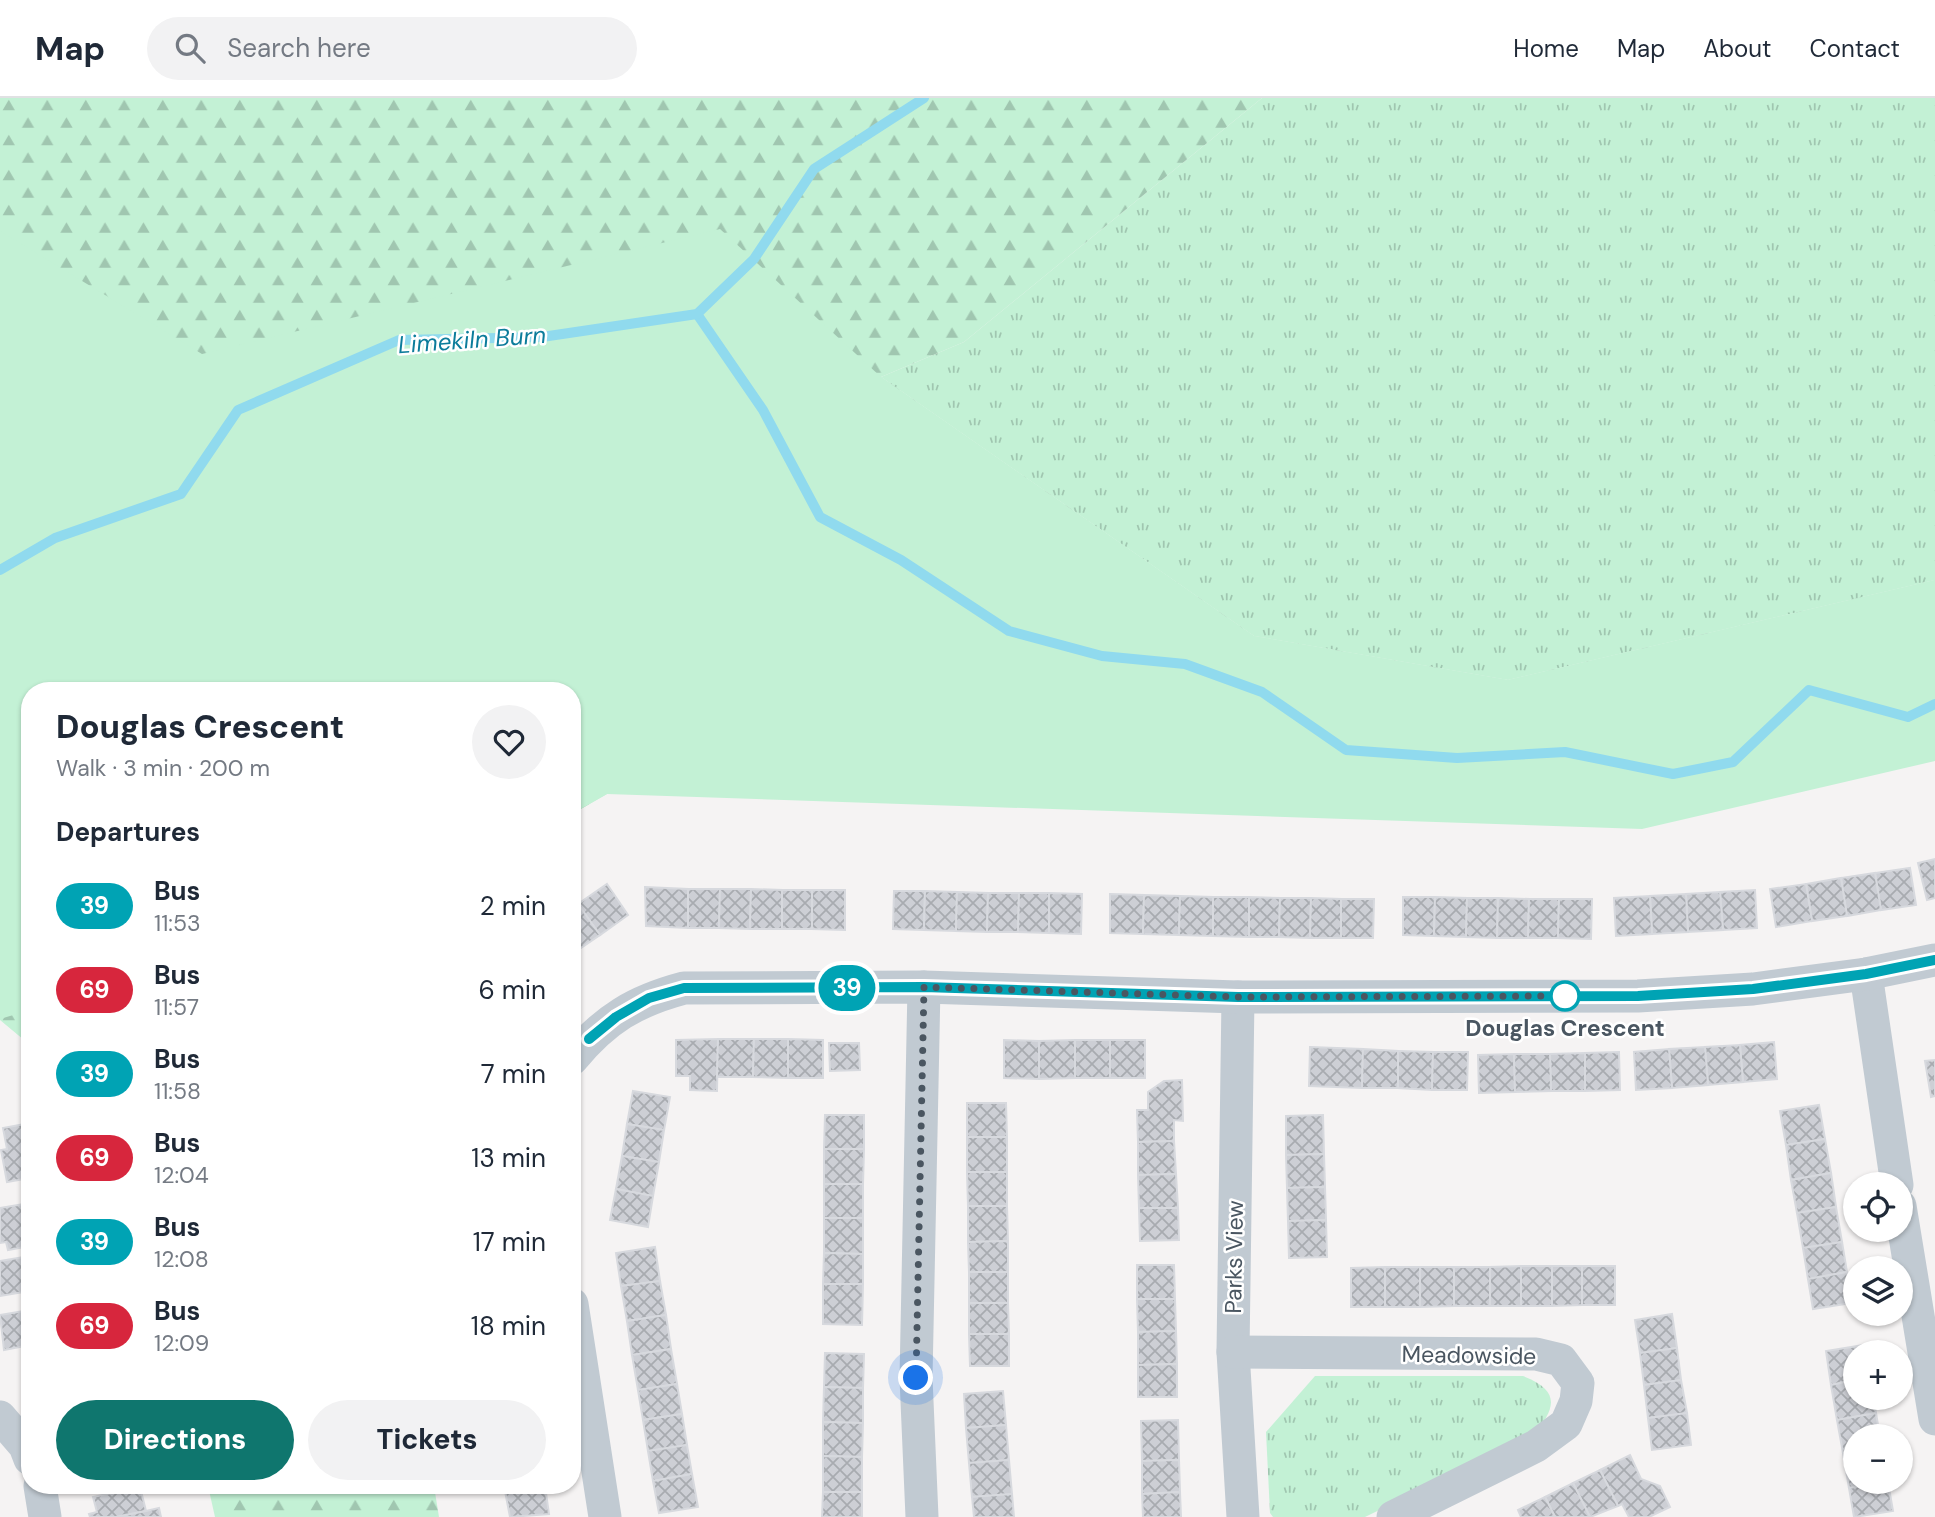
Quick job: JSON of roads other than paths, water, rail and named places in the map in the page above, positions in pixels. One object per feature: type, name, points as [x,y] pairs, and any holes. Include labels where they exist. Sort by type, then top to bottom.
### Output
[{"type":"street","points":[[581,1048],[616,1017],[649,998],[684,988],[924,987],[1238,997],[1638,996],[1753,989],[1866,974],[1935,960]]},
{"type":"street","points":[[1866,974],[1895,1172]]},
{"type":"street","points":[[922,1517],[916,1378],[924,987]]},
{"type":"street","name":"Parks View","points":[[1238,997],[1233,1352],[1243,1517]]},
{"type":"street","points":[[1909,1242],[1926,1309],[1935,1419]]},
{"type":"street","name":"Meadowside","points":[[1233,1352],[1536,1354],[1561,1360],[1578,1384],[1576,1401],[1566,1424],[1536,1446],[1393,1517]]},
{"type":"street","points":[[581,1360],[606,1517]]},
{"type":"street","points":[[0,1417],[21,1441]]},
{"type":"street","points":[[41,1494],[45,1517]]},
{"type":"waterway","name":"Limekiln Burn","points":[[0,570],[55,538],[181,494],[238,410],[399,340],[542,337],[697,314],[754,259],[814,169],[924,98]]},
{"type":"waterway","points":[[697,314],[763,410],[820,517],[901,560],[1009,631],[1102,656],[1185,664],[1262,692],[1346,750],[1457,758],[1565,752],[1673,774],[1733,762],[1809,690],[1908,717],[1935,704]]},
{"type":"place","name":"Douglas Crescent","points":[[1565,996]]}]
